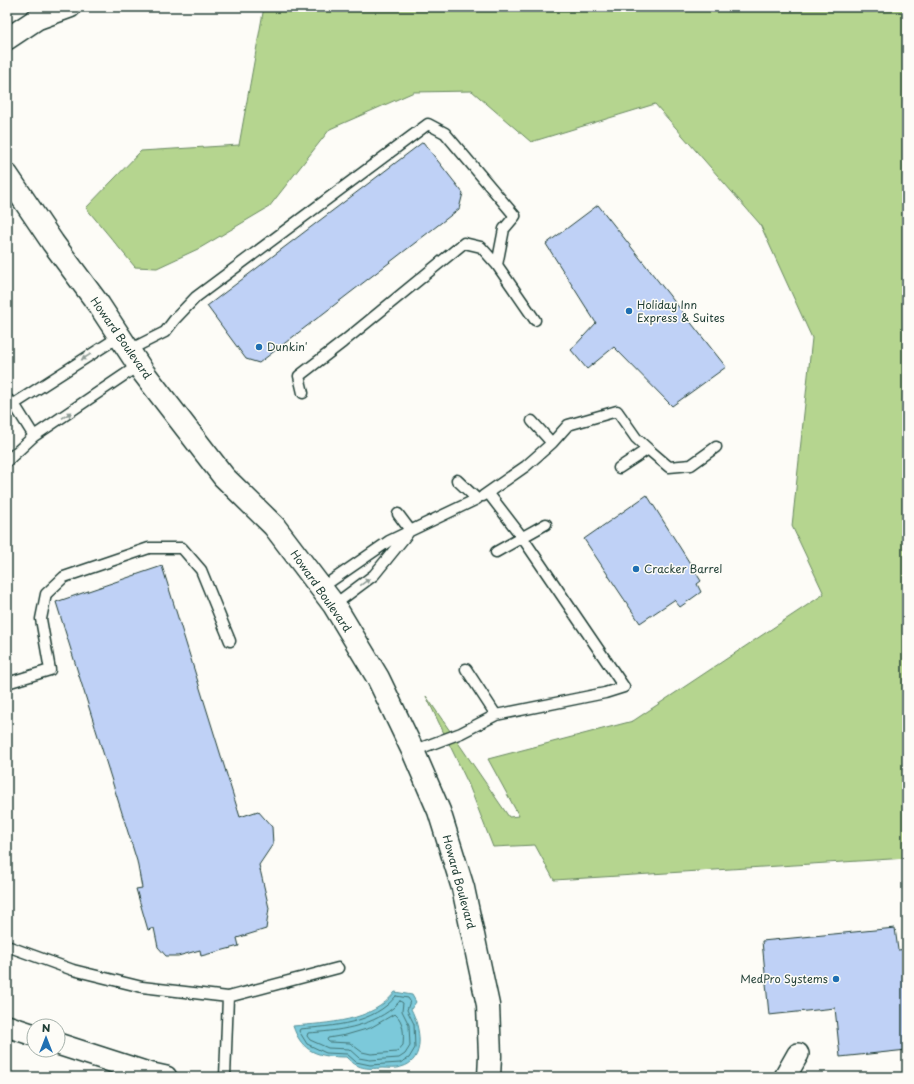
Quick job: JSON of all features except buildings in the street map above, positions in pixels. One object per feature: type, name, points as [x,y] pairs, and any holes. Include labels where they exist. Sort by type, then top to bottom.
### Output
[{"type":"main road","name":"Howard Boulevard","points":[[7,176],[52,243],[99,305],[129,351],[224,478],[274,526],[327,596],[378,678],[413,751],[439,811],[463,888],[488,1005],[490,1056],[489,1077]]},
{"type":"street","points":[[7,39],[41,13],[70,7]]},
{"type":"street","points":[[7,1026],[26,1032]]},
{"type":"street","points":[[66,1047],[110,1062],[166,1077]]},
{"type":"street","points":[[786,1077],[798,1054]]},
{"type":"lane","points":[[34,436],[11,401],[129,351],[165,332],[196,297],[428,124],[445,133],[515,216],[504,229],[497,265]]},
{"type":"lane","points":[[303,393],[299,376],[348,339],[464,243],[481,247],[497,265],[535,320]]},
{"type":"lane","points":[[7,461],[129,351]]},
{"type":"lane","points":[[327,596],[389,541],[489,494],[526,466],[552,443],[568,425],[617,411],[636,438],[669,467],[691,465],[716,446]]},
{"type":"lane","points":[[532,421],[552,443]]},
{"type":"lane","points":[[619,468],[648,449]]},
{"type":"lane","points":[[457,480],[477,499]]},
{"type":"lane","points":[[413,751],[460,733],[496,715],[605,693],[624,687],[522,537],[489,494]]},
{"type":"lane","points":[[398,514],[410,530]]},
{"type":"lane","points":[[496,552],[546,524]]},
{"type":"lane","points":[[327,596],[374,575],[410,530]]},
{"type":"lane","points":[[7,683],[50,670],[41,619],[46,594],[64,577],[149,548],[182,548],[201,570],[230,641]]},
{"type":"lane","points":[[466,669],[496,715]]},
{"type":"lane","points":[[7,946],[73,970],[142,987],[228,997],[338,968]]},
{"type":"lane","points":[[225,1077],[228,997]]},
{"type":"green space","points":[[264,7],[907,7],[907,858],[554,880],[535,845],[493,847],[468,783],[426,696],[509,817],[519,816],[488,759],[633,721],[824,594],[792,526],[812,338],[760,224],[655,104],[531,142],[472,91],[414,92],[330,129],[269,207],[200,248],[157,268],[135,267],[86,208],[141,151],[239,145]]},
{"type":"water","points":[[395,992],[412,995],[416,1002],[411,1009],[419,1033],[418,1050],[415,1058],[401,1067],[367,1068],[354,1064],[346,1057],[328,1056],[313,1052],[301,1042],[293,1026],[335,1022],[362,1015],[374,1010]]},
{"type":"place","name":"Holiday Inn Express & Suites","points":[[629,311]]},
{"type":"place","name":"Dunkin'","points":[[259,347]]},
{"type":"place","name":"Cracker Barrel","points":[[636,569]]},
{"type":"place","name":"MedPro Systems","points":[[836,979]]}]
